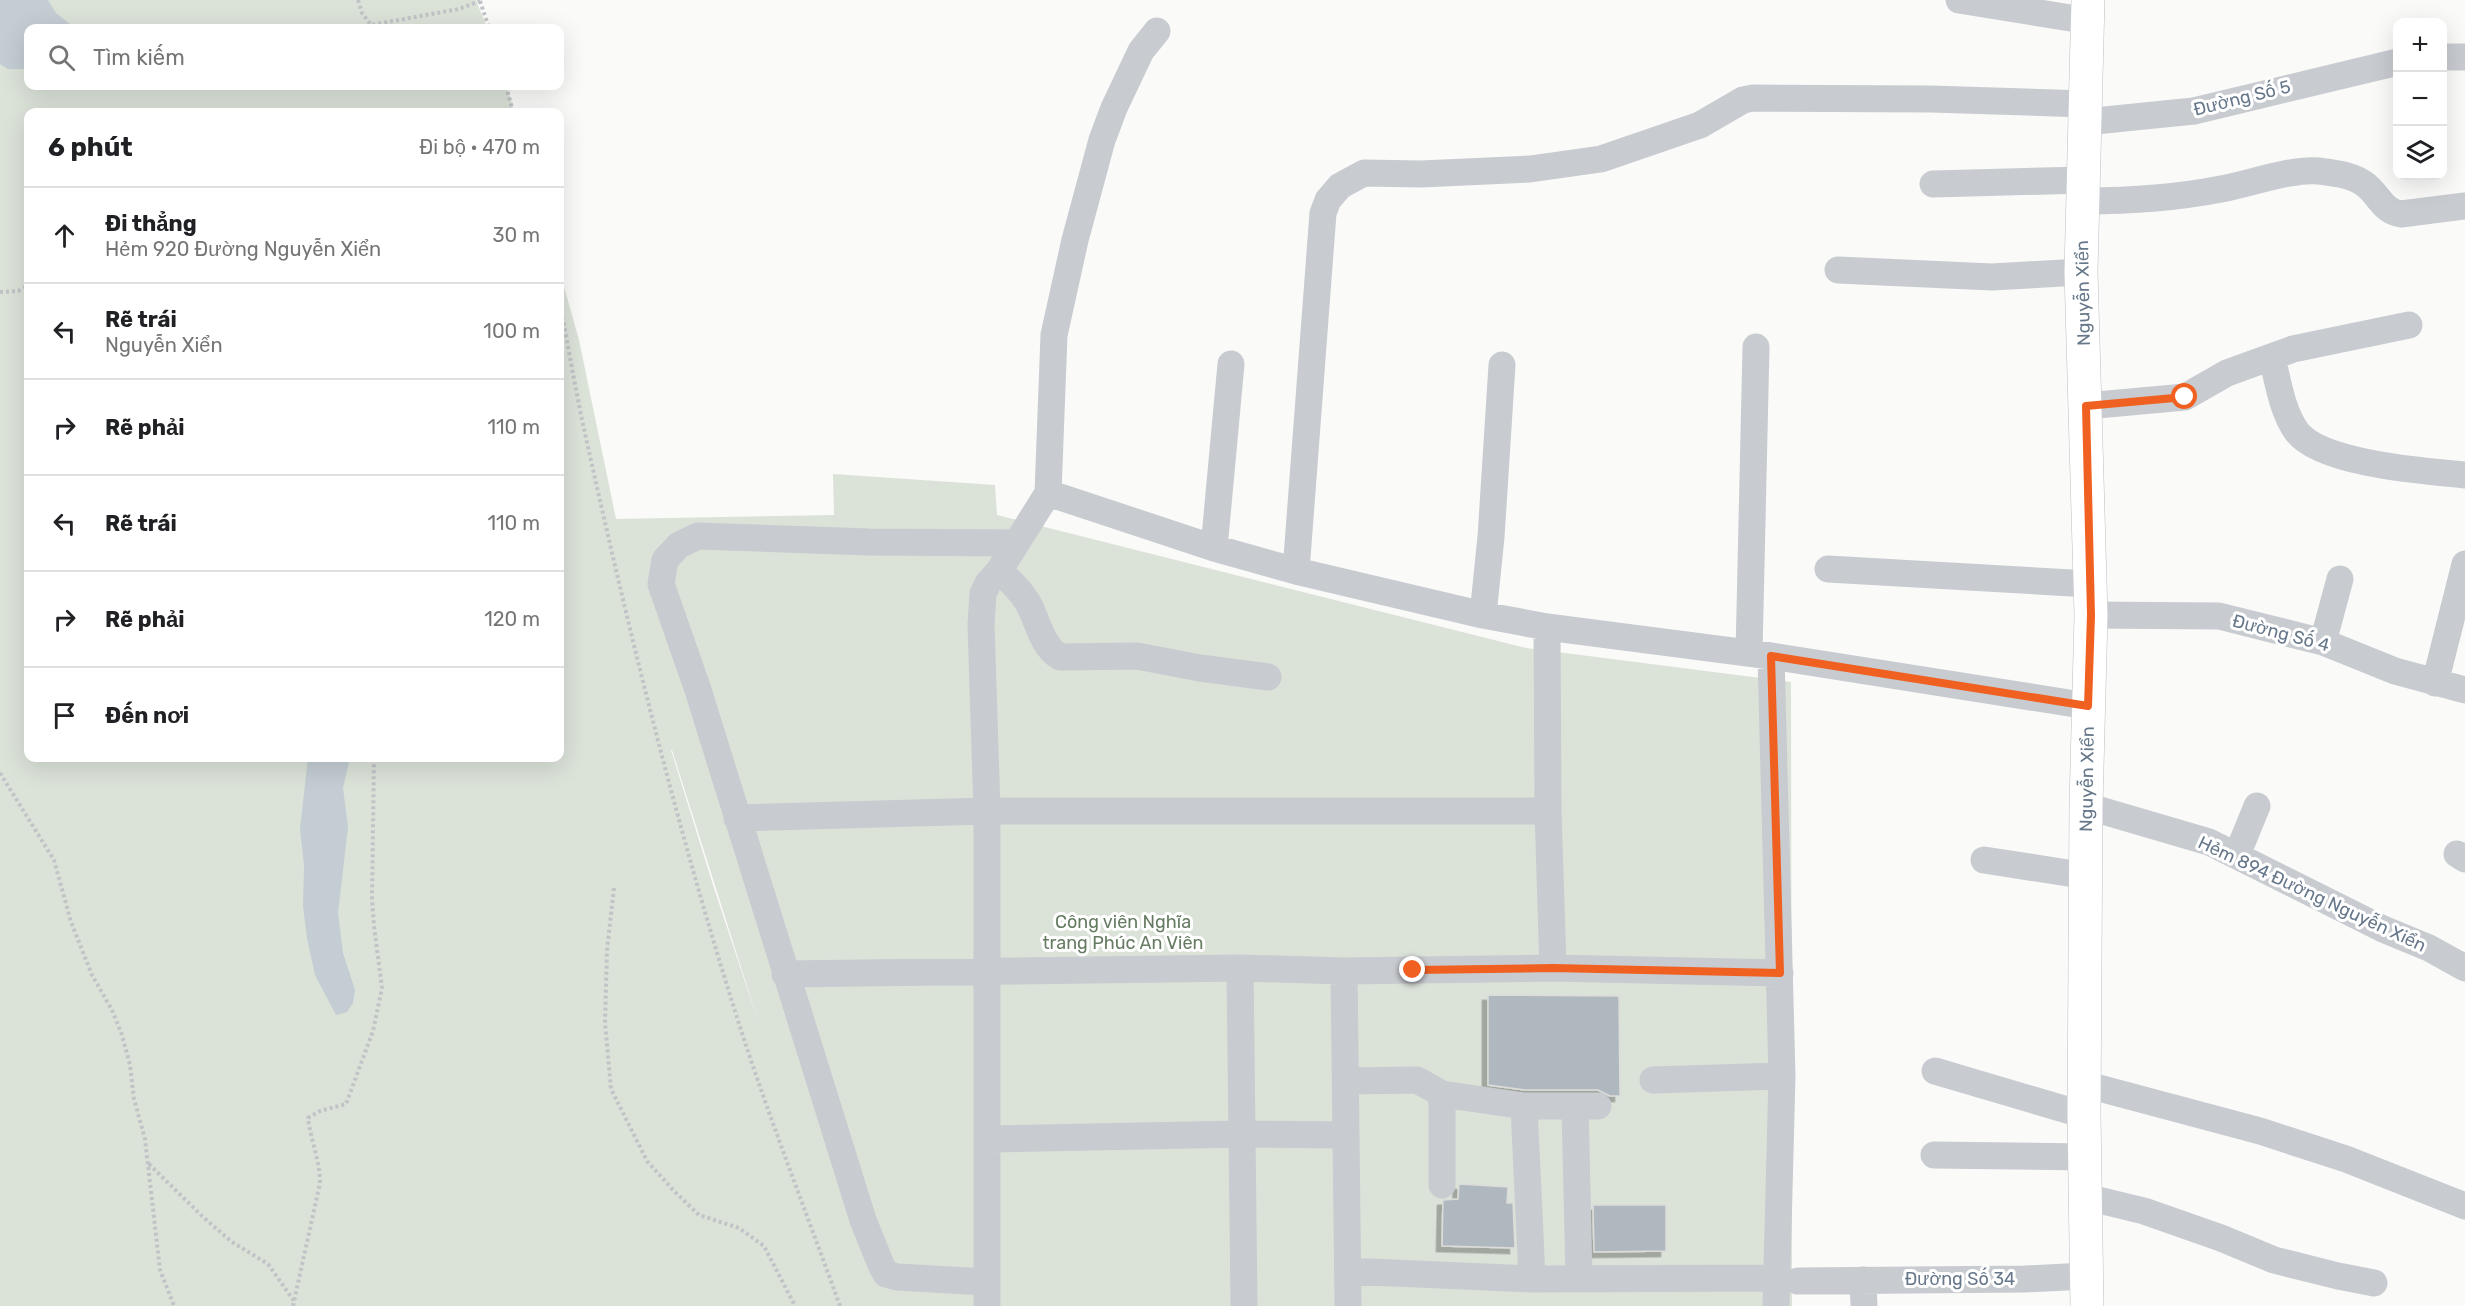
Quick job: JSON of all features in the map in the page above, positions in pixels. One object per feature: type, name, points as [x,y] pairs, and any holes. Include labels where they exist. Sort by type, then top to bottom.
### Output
[{"type":"main road","name":"Nguyễn Xiển","points":[[2087,1291],[2084,1099],[2086,806],[2091,600],[2081,272],[2088,11]]},
{"type":"street","points":[[1959,0],[2088,11]]},
{"type":"street","points":[[1016,543],[857,542],[699,536],[679,545],[665,560],[661,584],[699,690],[863,1220],[882,1267],[886,1274],[897,1277],[986,1294],[987,811],[981,624],[983,594],[988,583],[999,571],[1048,493],[1054,335],[1075,240],[1102,140],[1114,108],[1132,67],[1156,31]]},
{"type":"street","points":[[2447,57],[2465,57]]},
{"type":"street","name":"Đường Số 5","points":[[1296,571],[1323,213],[1328,200],[1350,179],[1364,173],[1421,174],[1530,170],[1601,159],[1700,125],[1743,100],[1753,98],[1931,99],[2085,113],[2194,111],[2393,63]]},
{"type":"street","points":[[1933,184],[2084,191],[2117,201],[2186,195],[2239,186],[2307,170],[2336,173],[2358,179],[2391,213],[2401,214],[2465,206]]},
{"type":"street","points":[[1838,270],[1992,277],[2081,272]]},
{"type":"street","points":[[2086,406],[2185,397],[2227,373],[2306,345],[2409,325]]},
{"type":"street","points":[[1756,347],[1760,654],[1780,973],[1786,1279],[1776,1306]]},
{"type":"street","points":[[2272,357],[2279,390],[2290,421],[2309,443],[2347,458],[2465,475]]},
{"type":"street","points":[[1214,548],[1231,364]]},
{"type":"street","points":[[1483,615],[1491,537],[1502,365]]},
{"type":"street","points":[[1048,493],[1214,548],[1296,571],[1483,615],[1547,627],[1760,654],[2088,706]]},
{"type":"street","points":[[2435,682],[2465,564]]},
{"type":"street","name":"Đường Số 4","points":[[1827,569],[2219,616],[2323,642],[2395,670],[2465,690]]},
{"type":"street","points":[[999,571],[1013,582],[1022,594],[1047,646],[1060,657],[1137,656],[1200,668],[1268,677]]},
{"type":"street","points":[[2323,642],[2340,579]]},
{"type":"street","points":[[1547,627],[1548,811],[1553,968]]},
{"type":"street","name":"Hẻm 894 Đường Nguyễn Xiển","points":[[2086,806],[2209,842],[2383,929],[2429,948],[2465,968]]},
{"type":"street","points":[[2237,855],[2257,806]]},
{"type":"street","points":[[737,818],[987,811],[1548,811]]},
{"type":"street","points":[[1984,860],[2087,876]]},
{"type":"street","points":[[785,974],[1240,968],[1344,971],[1553,968],[1780,973]]},
{"type":"street","points":[[1240,968],[1244,1306]]},
{"type":"street","points":[[1344,971],[1348,1306]]},
{"type":"street","points":[[1935,1071],[2260,1131],[2346,1159],[2465,1206]]},
{"type":"street","points":[[1653,1080],[1782,1076]]},
{"type":"street","points":[[1346,1081],[1417,1080],[1442,1094],[1524,1106],[1586,1106],[1579,1278]]},
{"type":"street","points":[[1442,1094],[1442,1185]]},
{"type":"street","points":[[1524,1106],[1532,1279]]},
{"type":"street","points":[[987,1139],[1241,1134],[1345,1135]]},
{"type":"street","points":[[1934,1155],[2086,1157]]},
{"type":"street","points":[[2086,1197],[2144,1211],[2221,1238],[2274,1260],[2373,1283]]},
{"type":"street","name":"Đường Số 34","points":[[1348,1271],[1532,1279],[1834,1281],[1863,1293],[2025,1279],[2087,1291]]},
{"type":"path","points":[[358,0],[362,13],[370,24]]},
{"type":"path","points":[[376,24],[459,9],[479,1],[488,24]]},
{"type":"path","points":[[507,90],[512,108]]},
{"type":"path","points":[[0,292],[18,291],[24,288]]},
{"type":"path","points":[[564,326],[585,436],[619,580],[652,717],[697,882],[741,1031],[840,1306]]},
{"type":"path","points":[[293,1304],[320,1183],[320,1167],[310,1137],[308,1118],[320,1111],[346,1104],[380,1009],[382,988],[372,898],[374,762]]},
{"type":"path","points":[[0,773],[54,860],[71,922],[92,975],[112,1010],[122,1035],[130,1065],[134,1099],[145,1139],[160,1270],[174,1306]]},
{"type":"path","points":[[614,888],[607,950],[605,1023],[611,1089],[647,1161],[699,1215],[739,1228],[764,1246],[794,1305]]},
{"type":"path","points":[[148,1164],[225,1236],[268,1264],[293,1304]]},
{"type":"green space","name":"Công viên Nghĩa trang Phúc An Viên","points":[[0,0],[476,0],[485,24],[24,24],[24,90],[508,90],[513,108],[24,108],[24,762],[564,762],[564,286],[579,340],[616,519],[834,515],[833,474],[995,485],[997,515],[1526,648],[1791,682],[1792,1306],[0,1306]],"holes":[[[671,750],[672,750],[760,1027],[713,885]]]},
{"type":"shaded area","points":[[0,0],[48,0],[56,13],[70,24],[24,24],[24,69],[8,69],[0,64]]},
{"type":"shaded area","points":[[308,762],[349,762],[343,788],[348,827],[338,913],[343,953],[355,990],[353,1003],[347,1012],[336,1015],[315,975],[307,938],[303,906],[304,865],[300,829]]},
{"type":"building","points":[[1488,995],[1619,996],[1620,1096],[1610,1096],[1598,1090],[1525,1090],[1488,1085]]},
{"type":"building","points":[[1459,1184],[1508,1187],[1507,1203],[1513,1203],[1515,1248],[1442,1246],[1443,1200],[1458,1199]]},
{"type":"building","points":[[1593,1205],[1666,1205],[1666,1251],[1594,1252]]},
{"type":"route","points":[[1413,970],[1553,968],[1780,973],[1771,656],[2088,706],[2091,615],[2086,406],[2185,397]]}]
